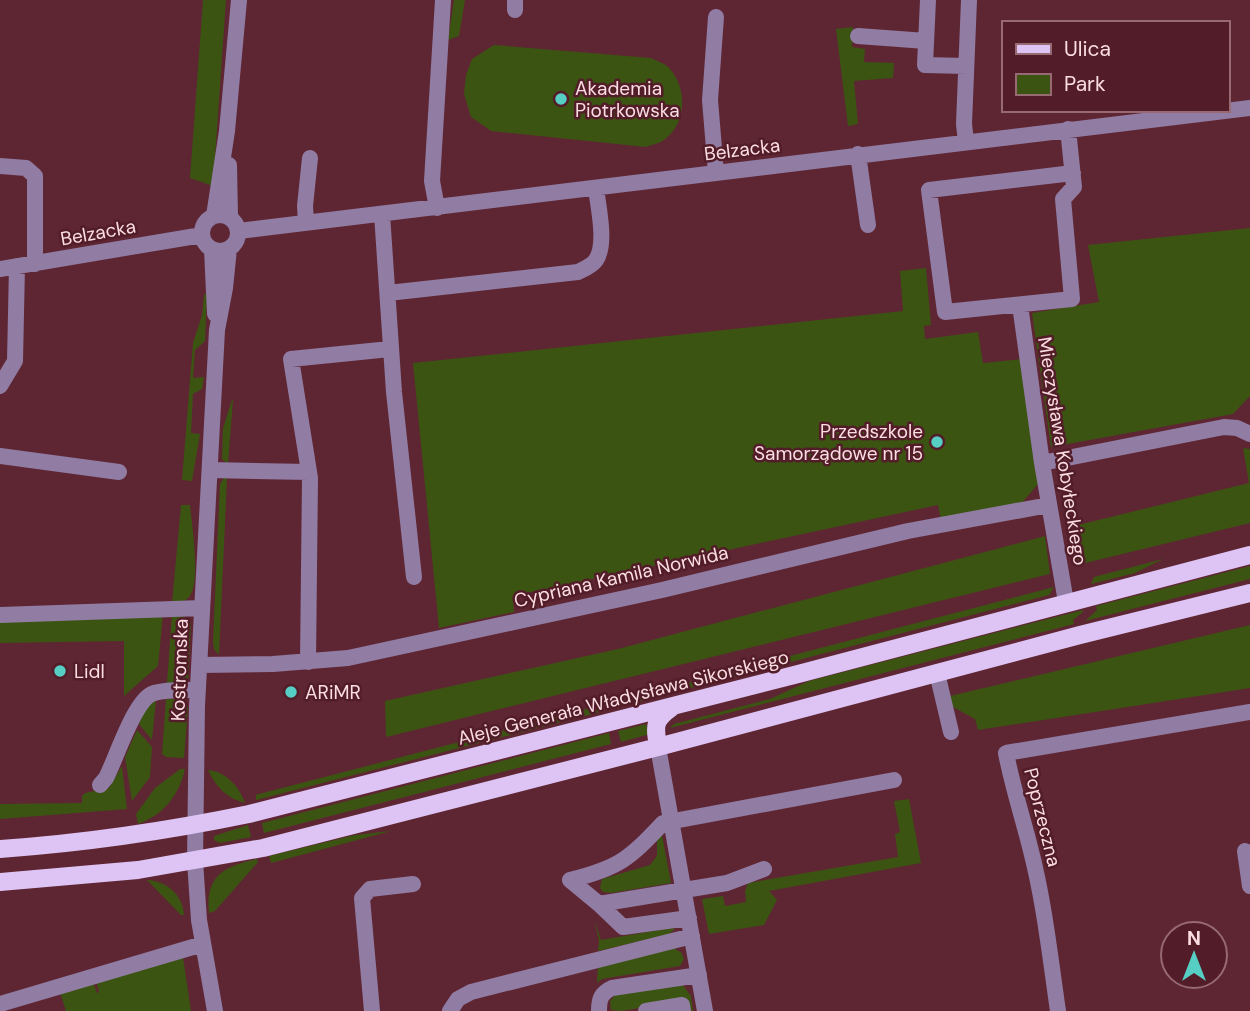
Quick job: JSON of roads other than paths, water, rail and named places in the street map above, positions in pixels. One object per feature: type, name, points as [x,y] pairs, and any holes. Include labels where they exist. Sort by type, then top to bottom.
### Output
[{"type":"main road","name":"Aleje Generała Władysława Sikorskiego","points":[[1,847],[132,835],[196,825],[267,809],[1250,555]]},
{"type":"main road","points":[[0,882],[124,872],[263,848],[1250,593]]},
{"type":"main road","points":[[658,747],[656,722],[659,716],[674,706]]},
{"type":"street","points":[[228,221],[205,223],[202,235],[205,244],[220,250],[236,243],[228,221],[228,131],[239,0]]},
{"type":"street","points":[[437,208],[432,181],[443,0]]},
{"type":"street","points":[[928,0],[925,65],[966,66]]},
{"type":"street","points":[[966,142],[964,124],[969,0]]},
{"type":"street","points":[[716,17],[710,100],[716,173]]},
{"type":"street","points":[[858,36],[926,41]]},
{"type":"street","name":"Belzacka","points":[[1229,110],[1250,108]]},
{"type":"street","name":"Belzacka","points":[[228,221],[306,223],[1215,112]]},
{"type":"street","points":[[1068,129],[1073,180],[1063,199],[1072,299],[945,312],[929,191],[1073,180]]},
{"type":"street","points":[[858,155],[868,225]]},
{"type":"street","points":[[306,223],[310,158]]},
{"type":"street","points":[[0,166],[26,168],[35,176],[35,264]]},
{"type":"street","points":[[388,293],[578,272],[597,259],[600,249],[601,226],[596,188]]},
{"type":"street","points":[[382,214],[390,349],[414,577]]},
{"type":"street","name":"Belzacka","points":[[0,269],[202,235]]},
{"type":"street","name":"Kostromska","points":[[215,1011],[203,944],[195,861],[198,690],[217,330],[212,289],[220,250]]},
{"type":"street","points":[[0,386],[12,369],[15,357],[18,266]]},
{"type":"street","name":"Mieczysława Kobyłeckiego","points":[[1020,305],[1042,463],[1066,603]]},
{"type":"street","points":[[308,662],[309,472],[291,359],[390,349]]},
{"type":"street","points":[[1042,463],[1224,427],[1237,428],[1250,434]]},
{"type":"street","points":[[0,456],[118,472]]},
{"type":"street","points":[[210,470],[309,472]]},
{"type":"street","name":"Cypriana Kamila Norwida","points":[[200,665],[255,665],[348,658],[662,590],[908,531],[1049,505]]},
{"type":"street","points":[[0,615],[202,608]]},
{"type":"street","points":[[937,673],[951,732]]},
{"type":"street","points":[[100,785],[106,778],[133,716],[145,697],[159,692],[198,690]]},
{"type":"street","name":"Poprzeczna","points":[[1058,1011],[1040,891],[1006,753],[1250,712]]},
{"type":"street","points":[[658,747],[667,823],[684,890],[705,1011]]},
{"type":"street","points":[[689,918],[623,927],[570,880],[619,865],[667,823],[894,780]]},
{"type":"street","points":[[1244,851],[1250,886]]},
{"type":"street","points":[[599,904],[727,883],[764,869]]},
{"type":"street","points":[[372,1011],[362,898],[370,888],[413,884]]},
{"type":"street","points":[[450,1011],[458,999],[471,992],[692,936]]},
{"type":"street","points":[[0,1004],[203,944]]},
{"type":"street","points":[[599,1011],[599,999],[604,992],[612,989],[699,975]]},
{"type":"street","points":[[646,1011],[682,1005],[683,1011]]},
{"type":"place","name":"Akademia Piotrkowska","points":[[561,99]]},
{"type":"place","name":"Przedszkole Samorządowe nr 15","points":[[937,442]]},
{"type":"place","name":"Lidl","points":[[60,671]]},
{"type":"place","name":"ARiMR","points":[[291,692]]}]
